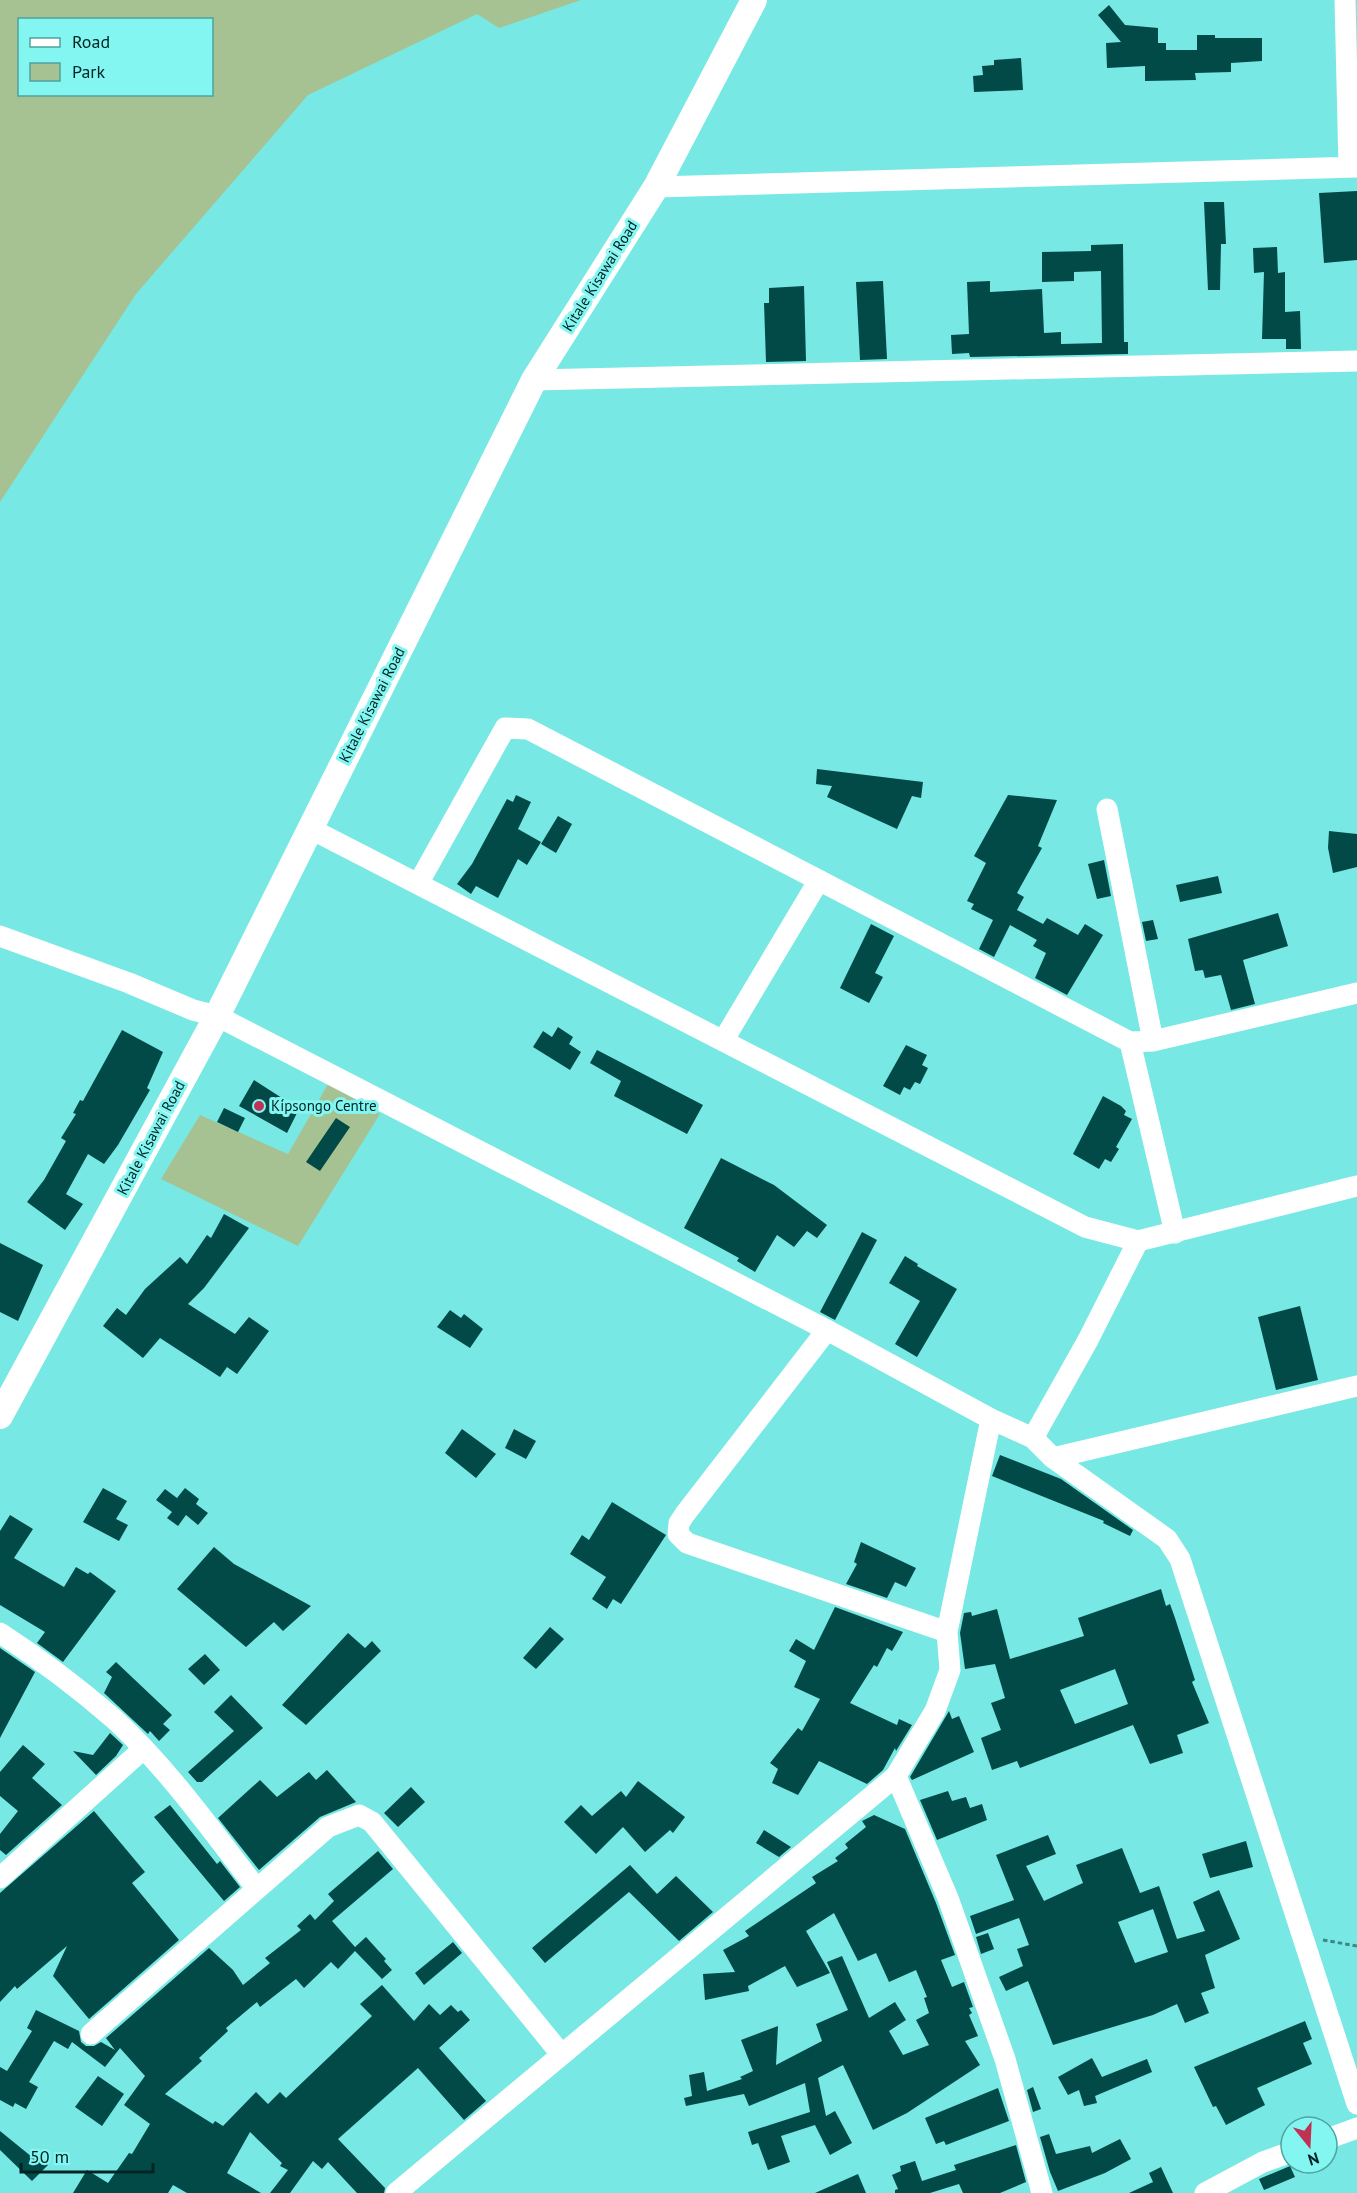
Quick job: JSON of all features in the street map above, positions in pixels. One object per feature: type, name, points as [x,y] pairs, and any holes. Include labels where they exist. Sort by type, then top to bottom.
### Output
[{"type":"street","name":"Kitale Kisawai Road","points":[[0,1416],[217,1016],[534,380],[656,187],[756,0]]},
{"type":"street","points":[[656,187],[1353,167],[1345,0]]},
{"type":"street","points":[[534,380],[1357,361]]},
{"type":"street","points":[[418,884],[506,728],[528,729],[1130,1042],[1153,1041],[1357,993]]},
{"type":"street","points":[[1107,809],[1153,1041]]},
{"type":"street","points":[[309,828],[1085,1227],[1138,1241],[1357,1186]]},
{"type":"street","points":[[723,1041],[819,880]]},
{"type":"street","points":[[0,936],[129,983],[193,1010],[217,1016],[827,1330],[991,1419],[1033,1438],[1053,1458],[1167,1539],[1175,1548],[1357,2104]]},
{"type":"street","points":[[1130,1042],[1175,1233]]},
{"type":"street","points":[[1033,1438],[1088,1340],[1138,1241]]},
{"type":"street","points":[[827,1330],[685,1514],[678,1534],[687,1543],[947,1632]]},
{"type":"street","points":[[1053,1458],[1357,1386]]},
{"type":"street","points":[[396,2193],[896,1776],[935,1711],[950,1670],[947,1632],[991,1419]]},
{"type":"street","points":[[0,1634],[38,1658],[114,1720],[175,1785],[257,1889]]},
{"type":"street","points":[[0,1878],[142,1750]]},
{"type":"street","points":[[896,1776],[948,1898],[994,2027],[1042,2193]]},
{"type":"street","points":[[91,2034],[328,1827],[359,1815],[372,1822],[561,2054]]},
{"type":"street","points":[[1339,2135],[1357,2128]]},
{"type":"street","points":[[1205,2193],[1263,2162],[1279,2156]]},
{"type":"path","points":[[1303,1936],[1357,1946]]},
{"type":"green space","points":[[0,0],[581,0],[499,28],[477,14],[308,95],[136,294],[0,502]]},
{"type":"green space","points":[[328,1084],[380,1114],[298,1246],[161,1179],[200,1115],[288,1154]]},
{"type":"building","points":[[1109,5],[1125,25],[1158,28],[1158,43],[1166,43],[1166,50],[1197,50],[1197,35],[1215,35],[1215,38],[1262,38],[1262,61],[1231,63],[1231,72],[1195,73],[1196,80],[1145,81],[1145,66],[1107,68],[1106,43],[1121,42],[1098,15]]},
{"type":"building","points":[[1021,58],[1023,90],[974,92],[973,76],[983,75],[982,66],[994,65],[994,60]]},
{"type":"building","points":[[1357,191],[1357,260],[1324,263],[1319,193]]},
{"type":"building","points":[[1204,202],[1224,202],[1226,244],[1221,244],[1220,290],[1208,290]]},
{"type":"building","points":[[1123,244],[1124,342],[1128,342],[1128,354],[970,357],[969,353],[952,354],[951,335],[969,334],[967,282],[990,281],[990,292],[1042,289],[1044,333],[1061,332],[1061,344],[1102,343],[1101,271],[1074,272],[1074,281],[1042,282],[1042,252],[1091,251],[1091,245]]},
{"type":"building","points":[[1277,247],[1278,273],[1285,272],[1285,312],[1300,311],[1301,349],[1286,349],[1286,339],[1262,339],[1264,272],[1254,273],[1253,248]]},
{"type":"building","points":[[883,281],[887,359],[860,360],[856,282]]},
{"type":"building","points":[[804,286],[806,361],[766,362],[764,303],[769,303],[769,288]]},
{"type":"building","points":[[817,769],[923,782],[921,798],[912,796],[897,829],[827,797],[832,786],[816,784]]},
{"type":"building","points":[[516,795],[531,802],[518,829],[541,842],[527,865],[518,859],[498,898],[476,886],[471,894],[457,884],[472,864],[507,799],[513,802]]},
{"type":"building","points":[[1008,795],[1057,800],[1038,846],[1042,848],[1017,893],[1024,897],[1017,910],[1043,924],[1047,918],[1078,935],[1085,924],[1103,935],[1067,995],[1035,978],[1046,953],[1033,946],[1037,940],[1010,925],[994,957],[979,949],[993,920],[971,909],[974,904],[967,901],[986,863],[974,856]]},
{"type":"building","points":[[558,816],[572,824],[556,853],[541,844]]},
{"type":"building","points":[[1329,831],[1357,834],[1357,867],[1333,873],[1328,848]]},
{"type":"building","points":[[1104,860],[1111,896],[1097,899],[1088,864]]},
{"type":"building","points":[[1218,876],[1222,893],[1180,902],[1176,885]]},
{"type":"building","points":[[1278,913],[1288,946],[1243,960],[1255,1004],[1231,1010],[1221,975],[1205,978],[1203,970],[1195,971],[1188,939]]},
{"type":"building","points":[[1153,920],[1158,939],[1146,941],[1142,922]]},
{"type":"building","points":[[871,924],[894,936],[875,973],[883,977],[869,1003],[840,988]]},
{"type":"building","points":[[558,1027],[573,1037],[569,1044],[581,1052],[570,1070],[533,1047],[543,1031],[552,1037]]},
{"type":"building","points":[[122,1030],[163,1052],[147,1088],[150,1090],[118,1145],[104,1164],[88,1154],[66,1194],[83,1204],[65,1230],[27,1202],[44,1180],[66,1141],[61,1138],[76,1114],[73,1113],[80,1100],[83,1101]]},
{"type":"building","points":[[906,1045],[927,1055],[922,1065],[928,1068],[920,1084],[915,1082],[910,1090],[904,1087],[900,1095],[883,1086]]},
{"type":"building","points":[[597,1050],[703,1105],[687,1134],[614,1096],[621,1081],[590,1063]]},
{"type":"building","points":[[254,1080],[299,1109],[287,1133],[239,1106]]},
{"type":"building","points":[[1103,1096],[1121,1106],[1126,1111],[1124,1115],[1132,1119],[1116,1147],[1119,1149],[1111,1162],[1105,1159],[1099,1169],[1073,1154]]},
{"type":"building","points":[[224,1108],[245,1118],[238,1132],[217,1122]]},
{"type":"building","points":[[336,1118],[350,1127],[320,1171],[306,1162]]},
{"type":"building","points":[[721,1158],[774,1185],[827,1225],[817,1238],[807,1231],[794,1247],[777,1235],[755,1272],[737,1261],[739,1258],[684,1228]]},
{"type":"building","points":[[224,1214],[249,1228],[204,1288],[188,1304],[235,1334],[249,1317],[269,1331],[237,1374],[227,1367],[220,1377],[160,1338],[143,1358],[103,1326],[117,1308],[126,1315],[145,1289],[180,1257],[187,1264],[207,1235],[211,1238]]},
{"type":"building","points":[[862,1232],[877,1240],[835,1320],[820,1312]]},
{"type":"building","points":[[0,1243],[43,1265],[18,1321],[0,1312]]},
{"type":"building","points":[[905,1256],[918,1264],[917,1266],[957,1289],[917,1357],[895,1344],[920,1301],[889,1283]]},
{"type":"building","points":[[1300,1306],[1318,1380],[1276,1390],[1258,1317]]},
{"type":"building","points":[[450,1310],[461,1318],[464,1314],[483,1329],[470,1348],[437,1327]]},
{"type":"building","points":[[462,1429],[496,1454],[476,1478],[445,1453]]},
{"type":"building","points":[[514,1429],[536,1441],[526,1459],[505,1448]]},
{"type":"building","points":[[1000,1455],[1061,1479],[1133,1530],[1130,1536],[1103,1523],[1104,1521],[992,1476]]},
{"type":"building","points":[[103,1488],[127,1501],[116,1519],[128,1525],[119,1541],[83,1522]]},
{"type":"building","points":[[185,1488],[199,1499],[196,1504],[208,1513],[198,1525],[186,1515],[178,1526],[167,1518],[172,1512],[156,1500],[165,1489],[177,1498]]},
{"type":"building","points":[[612,1502],[666,1535],[621,1604],[613,1599],[607,1609],[592,1599],[606,1577],[570,1554],[582,1535],[589,1540]]},
{"type":"building","points":[[10,1515],[33,1529],[14,1558],[64,1587],[76,1567],[88,1574],[90,1572],[116,1591],[63,1662],[37,1643],[45,1632],[0,1605],[0,1531]]},
{"type":"building","points":[[861,1542],[916,1568],[906,1587],[895,1582],[887,1598],[846,1584],[857,1564],[854,1562]]},
{"type":"building","points":[[214,1547],[234,1564],[311,1606],[283,1631],[274,1622],[246,1647],[177,1589]]},
{"type":"building","points":[[1161,1589],[1166,1606],[1170,1604],[1195,1680],[1192,1682],[1209,1723],[1177,1735],[1183,1753],[1150,1764],[1133,1725],[1020,1768],[1017,1761],[992,1770],[981,1738],[1001,1730],[991,1703],[1005,1698],[995,1664],[965,1669],[960,1633],[964,1613],[971,1612],[972,1616],[997,1609],[1010,1659],[1084,1636],[1078,1618]],"holes":[[[1115,1669],[1128,1704],[1075,1724],[1060,1690]]]},
{"type":"building","points":[[835,1607],[903,1632],[892,1651],[887,1648],[877,1667],[874,1665],[850,1703],[897,1725],[899,1719],[912,1725],[896,1751],[895,1748],[883,1770],[867,1784],[819,1761],[798,1795],[772,1783],[778,1769],[770,1763],[798,1728],[802,1731],[820,1699],[794,1687],[806,1661],[789,1651],[796,1639],[814,1650]]},
{"type":"building","points":[[550,1627],[564,1639],[536,1669],[523,1658]]},
{"type":"building","points":[[348,1633],[365,1648],[372,1641],[381,1651],[306,1725],[282,1705]]},
{"type":"building","points":[[0,1648],[35,1672],[0,1738]]},
{"type":"building","points":[[205,1654],[220,1670],[204,1685],[188,1669]]},
{"type":"building","points":[[116,1662],[172,1715],[163,1724],[170,1730],[159,1741],[150,1731],[148,1734],[104,1693],[112,1677],[106,1672]]},
{"type":"building","points":[[231,1695],[263,1728],[202,1782],[197,1782],[188,1772],[234,1731],[214,1712]]},
{"type":"building","points":[[949,1711],[952,1719],[959,1716],[974,1752],[912,1780],[910,1777]]},
{"type":"building","points":[[110,1733],[123,1745],[116,1756],[96,1775],[73,1751],[93,1755]]},
{"type":"building","points":[[23,1745],[45,1764],[32,1778],[62,1805],[6,1855],[0,1850],[0,1834],[18,1811],[0,1796],[0,1772]]},
{"type":"building","points":[[327,1770],[356,1802],[320,1817],[259,1870],[218,1818],[260,1780],[277,1797],[309,1772],[316,1780]]},
{"type":"building","points":[[638,1781],[685,1817],[673,1833],[670,1830],[645,1852],[623,1827],[596,1854],[564,1822],[581,1805],[592,1816],[621,1791],[626,1797]]},
{"type":"building","points":[[411,1787],[425,1802],[398,1827],[384,1813]]},
{"type":"building","points":[[948,1791],[952,1801],[966,1797],[970,1808],[982,1804],[987,1820],[937,1840],[920,1800]]},
{"type":"building","points":[[170,1805],[217,1864],[220,1861],[240,1887],[224,1901],[154,1817]]},
{"type":"building","points":[[94,1811],[145,1872],[132,1883],[179,1940],[89,2019],[53,1976],[67,1946],[17,1989],[15,1986],[0,2002],[0,1893]]},
{"type":"building","points":[[874,1815],[905,1829],[955,1955],[941,1960],[952,1987],[964,1982],[973,2007],[969,2008],[972,2013],[969,2015],[978,2036],[965,2041],[980,2065],[907,2113],[873,2130],[843,2065],[818,2078],[826,2116],[835,2111],[852,2143],[830,2155],[815,2125],[781,2136],[790,2162],[768,2170],[758,2143],[752,2145],[748,2132],[810,2112],[805,2083],[749,2106],[744,2094],[686,2106],[684,2098],[692,2096],[689,2075],[704,2072],[707,2091],[742,2079],[740,2077],[753,2071],[741,2040],[778,2026],[776,2065],[822,2041],[816,2024],[848,2010],[827,1962],[842,1956],[869,2018],[895,2002],[906,2020],[889,2031],[903,2055],[929,2045],[916,2020],[929,2013],[924,1998],[927,1997],[916,1970],[889,1982],[876,1953],[858,1961],[834,1913],[806,1931],[830,1973],[797,1987],[785,1966],[748,1986],[749,1991],[705,2000],[703,1974],[735,1972],[723,1950],[749,1936],[745,1931],[816,1883],[812,1877],[838,1861],[835,1858],[848,1848],[845,1844],[866,1827],[862,1821]]},
{"type":"building","points":[[764,1830],[791,1847],[779,1857],[756,1843]]},
{"type":"building","points":[[1048,1835],[1056,1854],[1026,1866],[1044,1901],[1083,1883],[1076,1865],[1122,1848],[1140,1893],[1159,1886],[1177,1939],[1205,1931],[1193,1902],[1219,1890],[1240,1939],[1205,1955],[1215,1988],[1201,1993],[1209,2013],[1185,2023],[1177,2004],[1153,2015],[1053,2045],[1028,1981],[1006,1991],[999,1977],[1023,1966],[1017,1949],[1029,1945],[1019,1918],[976,1934],[970,1916],[1014,1900],[996,1855]],"holes":[[[1153,1909],[1168,1952],[1135,1963],[1118,1922]]]},
{"type":"building","points":[[1246,1841],[1253,1867],[1210,1878],[1202,1854]]},
{"type":"building","points":[[378,1851],[393,1869],[332,1921],[355,1947],[366,1937],[386,1959],[384,1961],[392,1970],[382,1979],[355,1951],[338,1969],[331,1962],[304,1988],[296,1979],[260,2007],[257,2002],[226,2028],[228,2031],[199,2058],[202,2061],[165,2094],[213,2124],[215,2121],[223,2126],[256,2092],[268,2104],[280,2092],[286,2098],[372,2016],[360,2004],[382,1985],[414,2021],[429,2004],[440,2015],[451,2005],[458,2012],[461,2010],[470,2020],[439,2048],[486,2101],[464,2120],[418,2068],[338,2139],[385,2188],[384,2193],[357,2193],[328,2162],[322,2169],[313,2161],[290,2193],[270,2193],[288,2170],[280,2166],[282,2163],[250,2132],[227,2173],[261,2193],[187,2193],[173,2185],[168,2193],[73,2193],[87,2170],[108,2183],[129,2153],[132,2154],[150,2124],[124,2105],[145,2076],[120,2048],[105,2067],[72,2042],[68,2049],[54,2041],[29,2082],[38,2087],[26,2109],[15,2103],[13,2107],[0,2100],[0,2067],[7,2071],[32,2031],[27,2028],[36,2010],[79,2031],[81,2042],[86,2046],[94,2046],[101,2042],[115,2050],[106,2038],[209,1948],[233,1970],[243,1985],[270,1963],[265,1958],[301,1930],[297,1926],[310,1914],[315,1920],[334,1901],[328,1894]]},
{"type":"building","points":[[630,1865],[657,1894],[676,1876],[713,1912],[679,1941],[629,1892],[545,1963],[532,1948]]},
{"type":"building","points":[[988,1933],[994,1949],[981,1954],[976,1937]]},
{"type":"building","points":[[453,1942],[462,1953],[424,1985],[415,1973]]},
{"type":"building","points":[[1305,2021],[1312,2039],[1303,2043],[1312,2064],[1257,2088],[1265,2105],[1226,2125],[1216,2106],[1213,2107],[1194,2067]]},
{"type":"building","points":[[1092,2058],[1102,2077],[1147,2059],[1152,2072],[1095,2096],[1097,2103],[1084,2106],[1079,2090],[1068,2095],[1058,2077]]},
{"type":"building","points":[[98,2076],[124,2094],[102,2126],[75,2107]]},
{"type":"building","points":[[1033,2087],[1041,2109],[1033,2112],[1027,2090]]},
{"type":"building","points":[[998,2088],[1009,2121],[946,2145],[944,2141],[936,2144],[925,2118]]},
{"type":"building","points":[[0,2131],[32,2157],[35,2153],[48,2165],[32,2181],[0,2150]]},
{"type":"building","points":[[1049,2134],[1056,2154],[1090,2146],[1092,2153],[1120,2139],[1131,2159],[1105,2173],[1058,2191],[1040,2137]]},
{"type":"building","points":[[1016,2145],[1026,2182],[1000,2193],[963,2193],[959,2184],[930,2193],[895,2193],[898,2189],[892,2175],[901,2171],[900,2166],[915,2161],[922,2181],[956,2170],[954,2165]]},
{"type":"building","points":[[1161,2167],[1173,2193],[1129,2193],[1153,2182],[1149,2173]]},
{"type":"building","points":[[1279,2171],[1279,2175],[1294,2175],[1295,2177],[1264,2190],[1259,2179]]},
{"type":"building","points":[[858,2174],[866,2193],[815,2193]]},
{"type":"place","name":"Kipsongo Centre","points":[[259,1106]]}]
